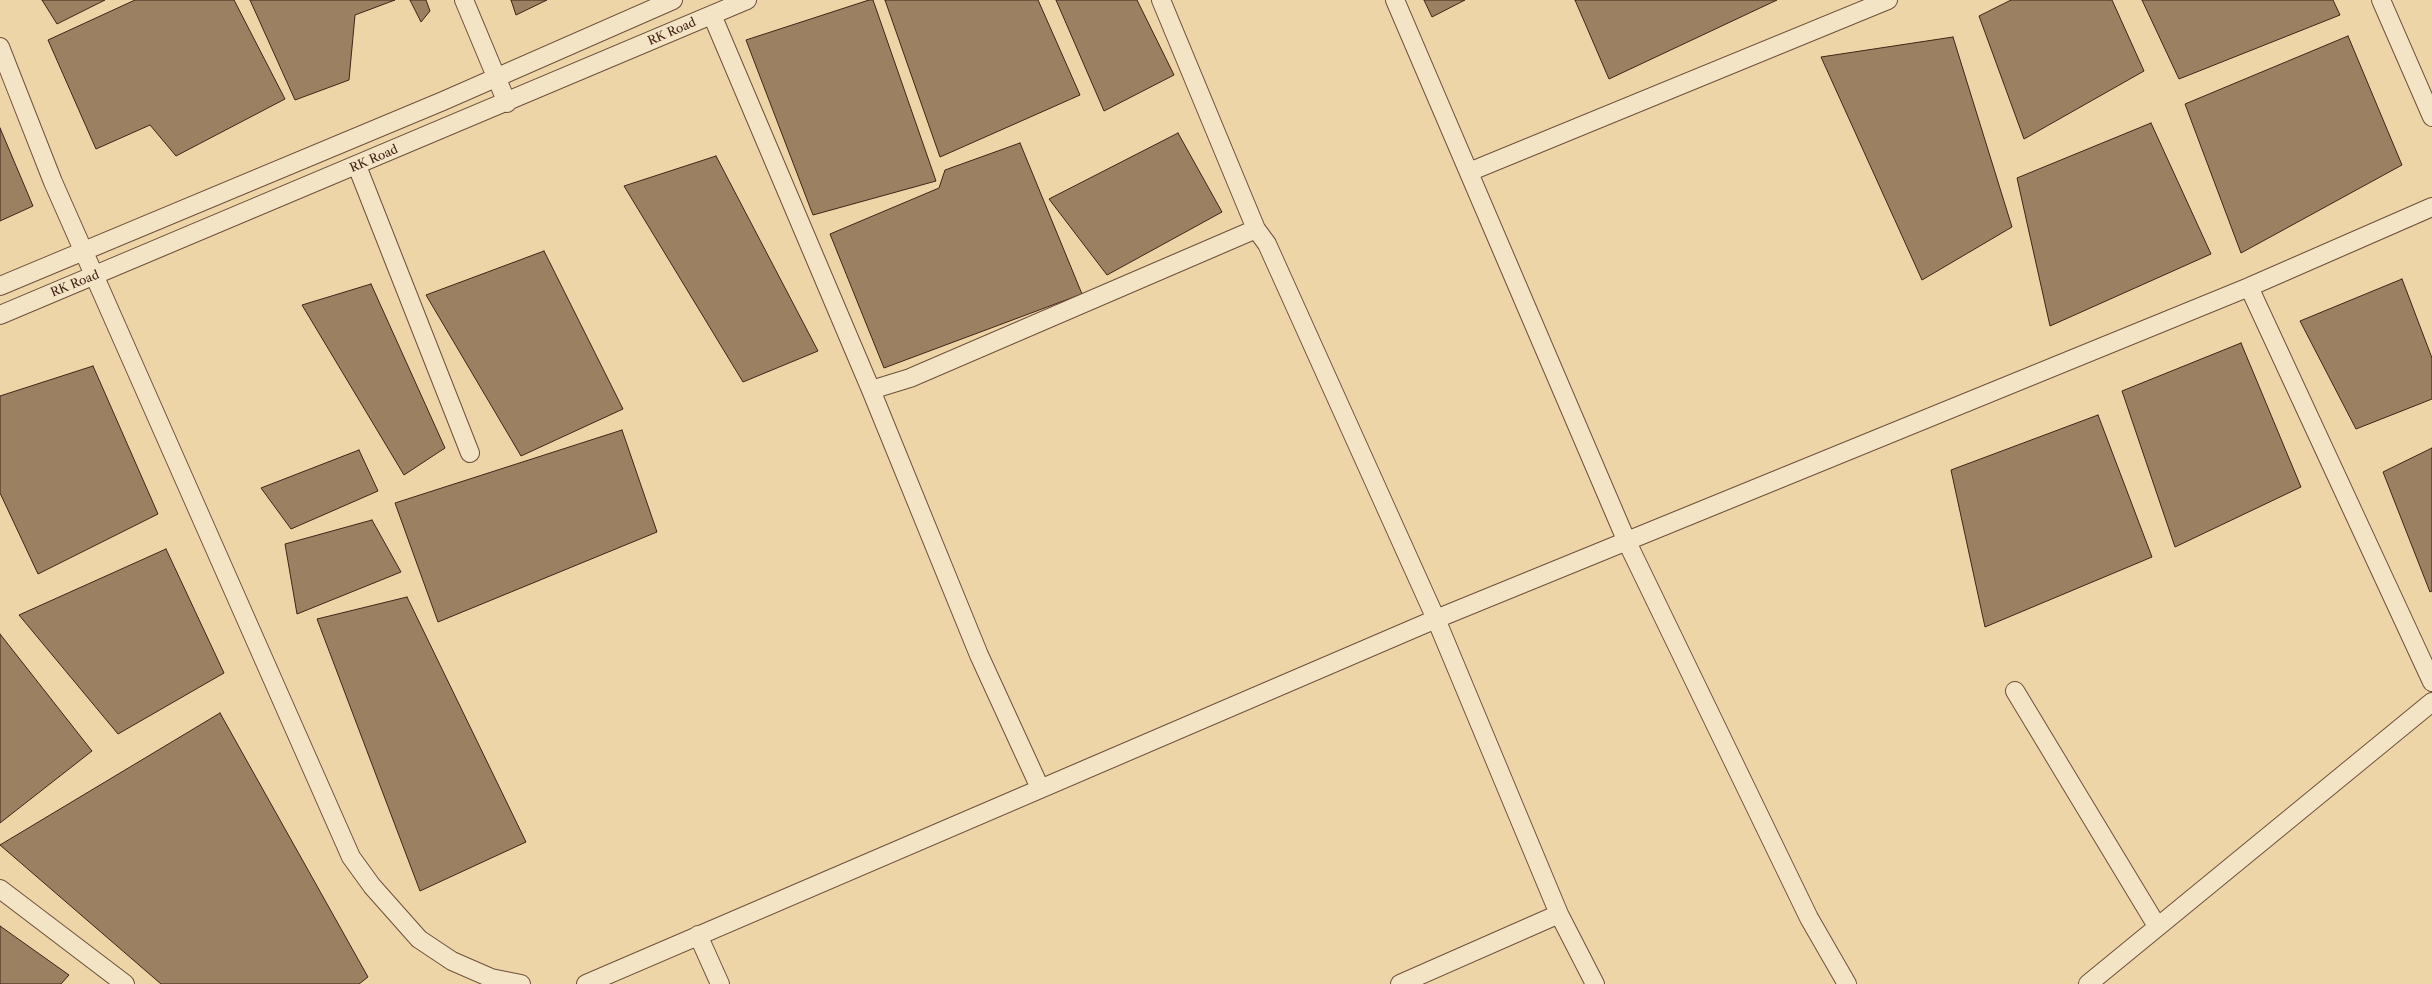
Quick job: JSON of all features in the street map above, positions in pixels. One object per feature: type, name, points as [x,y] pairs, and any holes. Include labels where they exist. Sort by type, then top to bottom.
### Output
[{"type":"street","points":[[464,0],[506,103]]},
{"type":"street","points":[[0,286],[496,78],[673,0]]},
{"type":"street","name":"RK Road","points":[[0,315],[357,166],[747,0]]},
{"type":"street","points":[[1161,0],[1256,230],[1267,244],[1436,620],[1559,914],[1595,984]]},
{"type":"street","points":[[1395,0],[1627,542],[1798,898],[1848,984]]},
{"type":"street","points":[[1469,172],[1888,0]]},
{"type":"street","points":[[2381,0],[2432,117]]},
{"type":"street","points":[[712,16],[871,390],[976,647],[1040,788]]},
{"type":"street","points":[[0,47],[53,182],[96,276],[351,857],[372,886],[419,939],[458,964],[491,978],[521,984]]},
{"type":"street","points":[[357,166],[470,453]]},
{"type":"street","points":[[586,984],[1040,788],[1436,620],[2249,287],[2432,207]]},
{"type":"street","points":[[871,390],[918,374],[1256,230]]},
{"type":"street","points":[[2249,287],[2432,682]]},
{"type":"street","points":[[2015,691],[2157,926]]},
{"type":"street","points":[[2088,984],[2432,702]]},
{"type":"street","points":[[0,889],[125,984]]},
{"type":"street","points":[[1400,984],[1559,914]]},
{"type":"street","points":[[698,935],[720,984]]},
{"type":"building","points":[[42,0],[105,0],[57,24]]},
{"type":"building","points":[[135,0],[234,0],[285,99],[176,156],[150,125],[96,149],[48,40]]},
{"type":"building","points":[[250,0],[395,0],[355,15],[349,80],[295,100]]},
{"type":"building","points":[[410,0],[426,0],[430,11],[421,22]]},
{"type":"building","points":[[511,0],[547,0],[516,15]]},
{"type":"building","points":[[869,0],[873,0],[936,181],[813,215],[746,40]]},
{"type":"building","points":[[885,0],[1038,0],[1080,95],[940,157]]},
{"type":"building","points":[[1056,0],[1137,0],[1174,75],[1104,111]]},
{"type":"building","points":[[1424,0],[1465,0],[1432,17]]},
{"type":"building","points":[[1575,0],[1777,0],[1609,79]]},
{"type":"building","points":[[2011,0],[2112,0],[2144,71],[2024,139],[1979,16]]},
{"type":"building","points":[[2142,0],[2333,0],[2340,15],[2179,79]]},
{"type":"building","points":[[2348,36],[2402,165],[2241,253],[2185,104]]},
{"type":"building","points":[[1953,37],[2012,227],[1922,280],[1821,57]]},
{"type":"building","points":[[2151,123],[2211,254],[2050,326],[2017,178]]},
{"type":"building","points":[[0,128],[33,206],[0,221]]},
{"type":"building","points":[[1178,133],[1222,212],[1107,275],[1049,199]]},
{"type":"building","points":[[1020,143],[1082,294],[884,368],[830,234],[939,188],[945,170]]},
{"type":"building","points":[[716,156],[818,351],[743,382],[624,186]]},
{"type":"building","points":[[544,251],[623,409],[521,456],[426,295]]},
{"type":"building","points":[[2402,279],[2432,358],[2432,399],[2356,429],[2300,321]]},
{"type":"building","points":[[371,284],[445,448],[404,475],[302,305]]},
{"type":"building","points":[[2241,343],[2301,487],[2175,547],[2122,391]]},
{"type":"building","points":[[93,366],[158,514],[38,574],[0,493],[0,396]]},
{"type":"building","points":[[2098,415],[2152,557],[1985,627],[1951,470]]},
{"type":"building","points":[[622,430],[657,532],[438,622],[395,503]]},
{"type":"building","points":[[2432,448],[2432,591],[2430,592],[2383,472]]},
{"type":"building","points":[[359,450],[378,491],[291,529],[261,488]]},
{"type":"building","points":[[372,520],[401,572],[297,614],[285,544]]},
{"type":"building","points":[[166,549],[224,673],[118,734],[19,615]]},
{"type":"building","points":[[407,597],[526,842],[420,891],[317,619]]},
{"type":"building","points":[[0,634],[92,751],[0,823]]},
{"type":"building","points":[[220,713],[368,977],[359,984],[161,984],[0,845]]},
{"type":"building","points":[[0,926],[69,975],[61,984],[0,984]]}]
